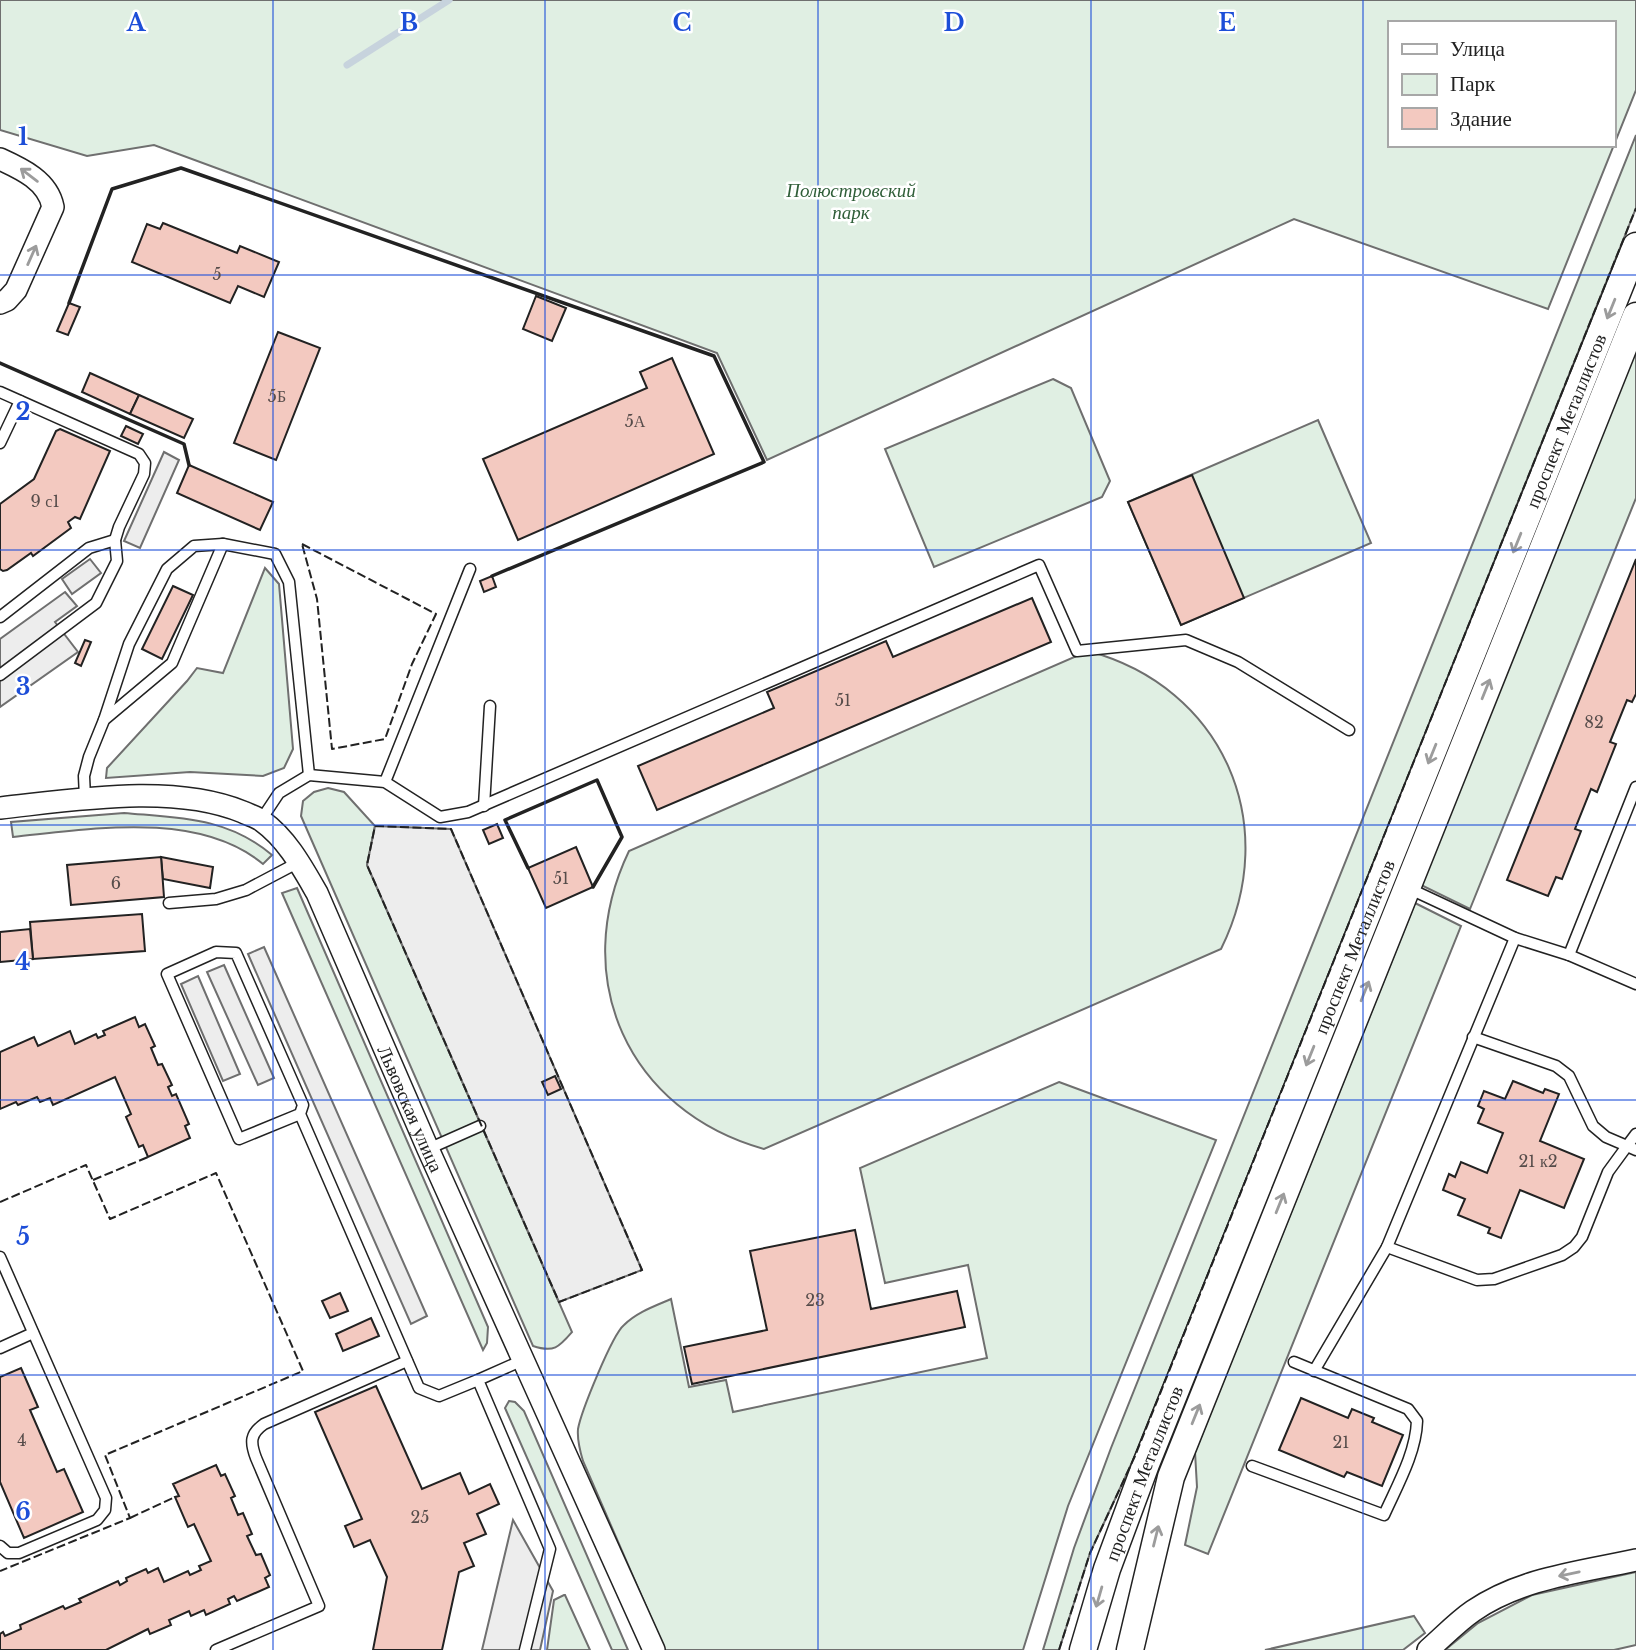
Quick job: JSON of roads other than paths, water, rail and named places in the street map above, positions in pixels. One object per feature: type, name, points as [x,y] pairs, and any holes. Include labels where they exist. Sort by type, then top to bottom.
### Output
[{"type":"street","points":[[0,159],[27,172],[45,188],[53,207],[16,290],[0,303]]},
{"type":"street","name":"проспект Металлистов","points":[[1130,1650],[1171,1477],[1636,246]]},
{"type":"street","name":"проспект Металлистов","points":[[1083,1650],[1107,1569],[1146,1464],[1636,316]]},
{"type":"street","name":"Львовская улица","points":[[0,808],[85,799],[163,796],[194,799],[229,806],[261,820],[284,842],[317,893],[428,1149],[654,1650]]},
{"type":"street","points":[[1428,1650],[1472,1612],[1507,1592],[1528,1583],[1636,1560]]},
{"type":"lane","points":[[0,392],[139,454],[145,463],[144,474],[115,540],[117,561],[96,603],[0,675]]},
{"type":"lane","points":[[0,443],[20,401]]},
{"type":"lane","points":[[0,617],[89,548],[115,540]]},
{"type":"lane","points":[[104,720],[173,663],[223,544]]},
{"type":"lane","points":[[85,799],[85,776],[89,757],[129,644],[167,569],[194,546],[223,544],[275,554],[289,582],[309,775]]},
{"type":"lane","points":[[261,820],[279,793],[309,775],[385,782],[440,817],[468,812],[1039,565],[1077,651],[1186,640],[1238,662],[1349,730]]},
{"type":"lane","points":[[385,782],[470,569]]},
{"type":"lane","points":[[484,806],[490,706]]},
{"type":"lane","points":[[1569,956],[1636,787]]},
{"type":"lane","points":[[169,903],[216,899],[246,890],[299,862]]},
{"type":"lane","points":[[1395,882],[1515,938],[1569,956],[1636,984]]},
{"type":"lane","points":[[1314,1371],[1387,1247],[1515,938]]},
{"type":"lane","points":[[300,1114],[239,1139],[167,974],[216,952],[236,953],[303,1105],[300,1114],[419,1388],[439,1396],[523,1360]]},
{"type":"lane","points":[[1473,1037],[1556,1066],[1569,1076],[1593,1125],[1606,1137],[1631,1148]]},
{"type":"lane","points":[[428,1149],[480,1126]]},
{"type":"lane","points":[[1387,1247],[1476,1280],[1494,1279],[1562,1255],[1582,1237],[1608,1172],[1631,1148],[1636,1134]]},
{"type":"lane","points":[[0,1257],[106,1499],[105,1510],[97,1520],[19,1553],[8,1553],[0,1546]]},
{"type":"lane","points":[[0,1348],[33,1333]]},
{"type":"lane","points":[[216,1650],[319,1606],[250,1444],[254,1432],[264,1424],[407,1361]]},
{"type":"lane","points":[[1252,1466],[1384,1515],[1417,1435],[1418,1421],[1408,1409],[1294,1362]]},
{"type":"lane","points":[[478,1380],[550,1549],[526,1650]]},
{"type":"waterway","points":[[347,65],[449,0]]},
{"type":"park label","name":"Полюстровский парк","points":[[851,201]]}]
